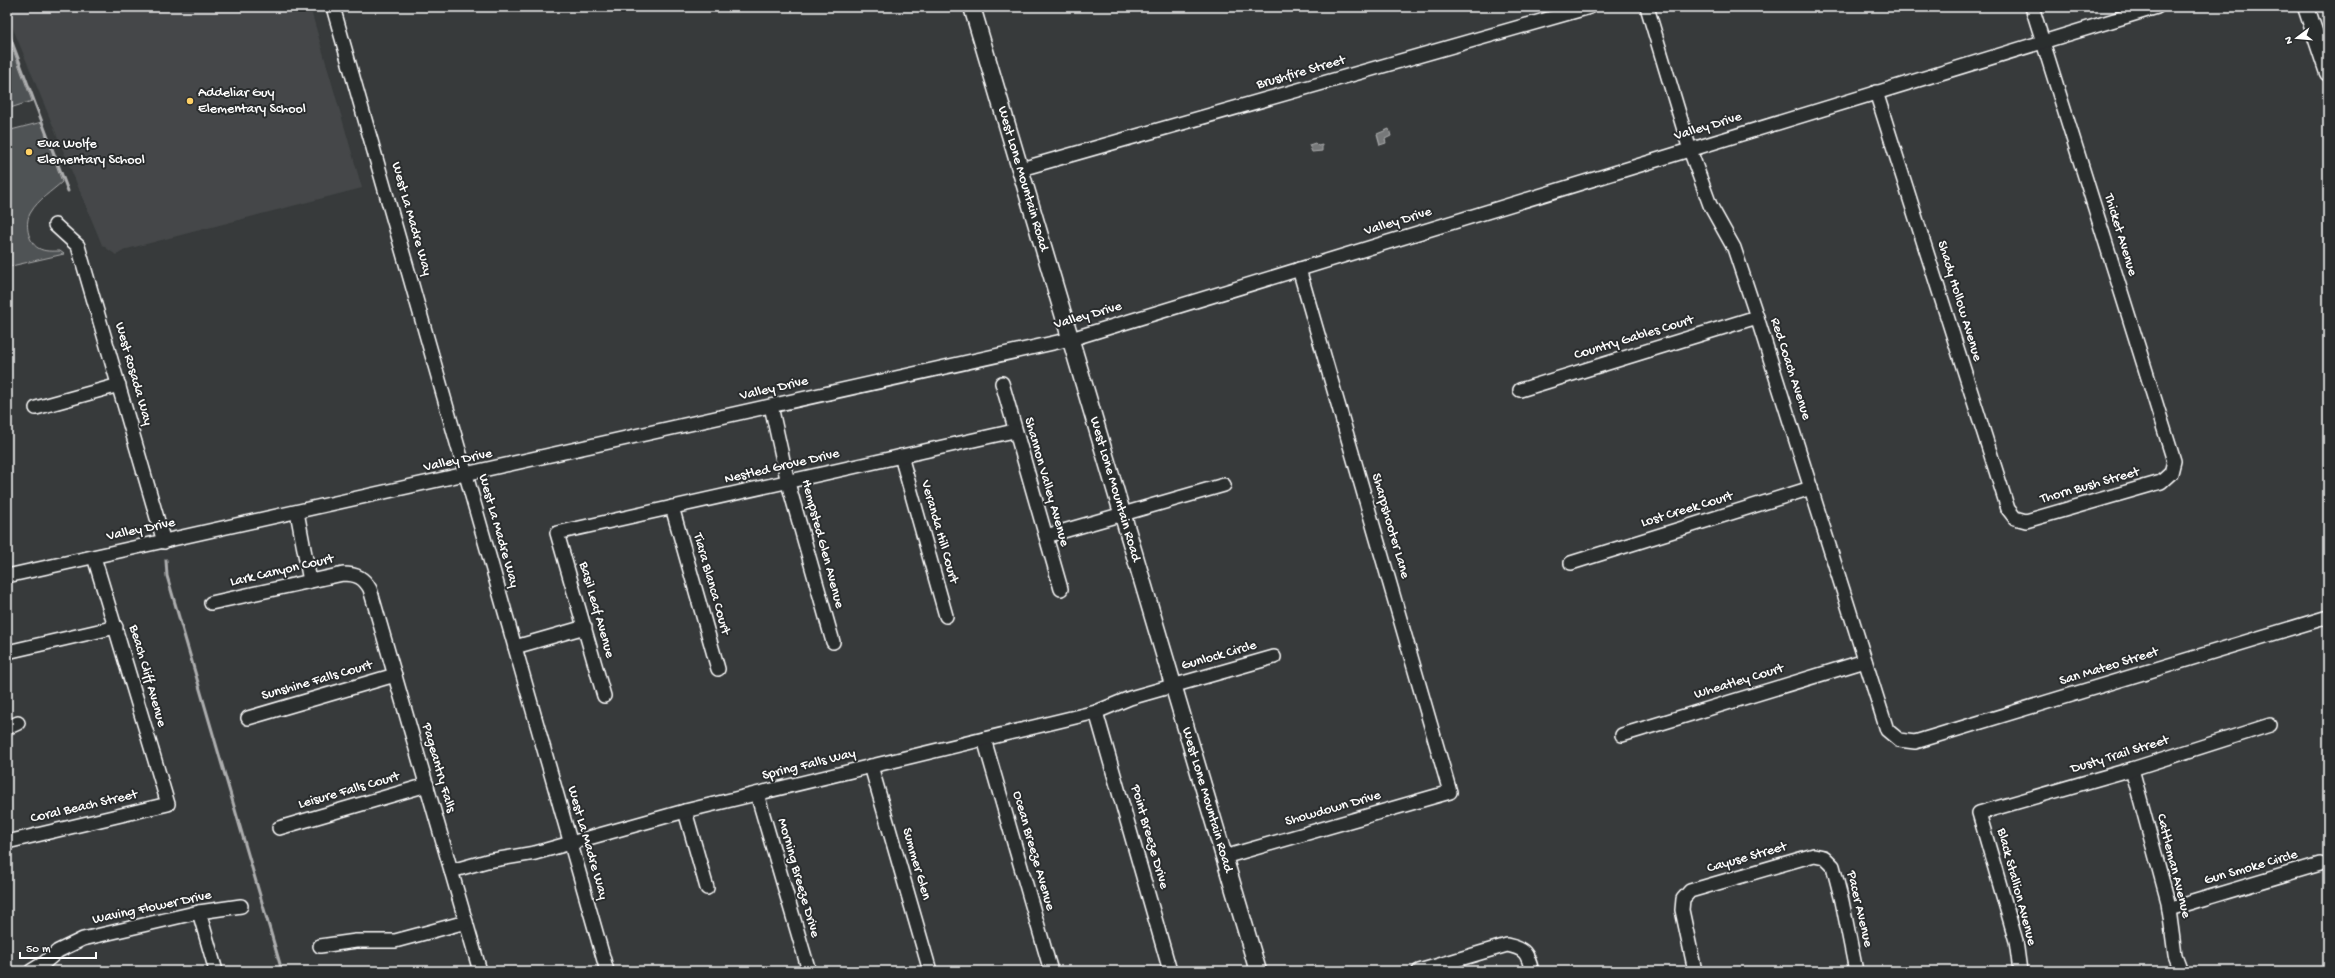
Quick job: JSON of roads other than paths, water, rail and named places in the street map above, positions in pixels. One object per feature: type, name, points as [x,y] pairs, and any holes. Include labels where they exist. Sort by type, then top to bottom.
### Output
[{"type":"main road","name":"West Lone Mountain Road","points":[[972,7],[1258,971]]},
{"type":"main road","points":[[2306,7],[2328,73]]},
{"type":"street","name":"West La Madre Way","points":[[333,7],[404,249],[466,476],[607,971]]},
{"type":"street","name":"Brushfire Street","points":[[1020,169],[1590,7]]},
{"type":"street","name":"Red Coach Avenue","points":[[1647,7],[1690,150],[1710,205],[1734,248],[1757,317],[1887,730],[1899,740]]},
{"type":"street","name":"Thicket Avenue","points":[[2032,7],[2174,461],[2171,473]]},
{"type":"street","name":"Valley Drive","points":[[7,576],[466,476],[1071,339],[2157,7]]},
{"type":"street","name":"Shady Hollow Avenue","points":[[1876,92],[2008,509],[2015,518]]},
{"type":"street","name":"West Rosada Way","points":[[55,225],[78,246],[164,542]]},
{"type":"street","name":"Sharpshooter Lane","points":[[1299,269],[1450,792]]},
{"type":"street","name":"Country Gables Court","points":[[1520,390],[1757,317]]},
{"type":"street","name":"Shannon Valley Avenue","points":[[1002,383],[1014,431],[1046,536],[1060,589]]},
{"type":"street","points":[[36,408],[119,385]]},
{"type":"street","name":"Hempsted Glen Avenue","points":[[771,406],[788,483],[832,642]]},
{"type":"street","name":"Nestled Grove Drive","points":[[557,533],[788,483],[1014,431]]},
{"type":"street","name":"Veranda Hill Court","points":[[901,456],[946,616]]},
{"type":"street","name":"Thorn Bush Street","points":[[2015,518],[2026,521],[2161,482],[2171,473]]},
{"type":"street","points":[[1046,536],[1224,485]]},
{"type":"street","name":"Lost Creek Court","points":[[1571,563],[1811,488]]},
{"type":"street","name":"Tiara Blanca Court","points":[[672,507],[718,669]]},
{"type":"street","points":[[297,512],[310,581]]},
{"type":"street","name":"Basil Leaf Avenue","points":[[557,533],[604,696]]},
{"type":"street","name":"Beach Cliff Avenue","points":[[94,557],[168,804]]},
{"type":"street","name":"Lark Canyon Court","points":[[211,603],[343,574],[360,576]]},
{"type":"street","name":"Pageantry Falls","points":[[360,576],[370,590],[480,971]]},
{"type":"street","name":"San Mateo Street","points":[[1899,740],[1915,742],[2328,617]]},
{"type":"street","points":[[7,652],[116,627]]},
{"type":"street","points":[[515,647],[584,627]]},
{"type":"street","name":"Gunlock Circle","points":[[1174,686],[1274,657]]},
{"type":"street","name":"Wheatley Court","points":[[1622,735],[1866,660]]},
{"type":"street","name":"Sunshine Falls Court","points":[[248,718],[395,675]]},
{"type":"street","name":"Spring Falls Way","points":[[451,871],[487,861],[535,853],[685,811],[1096,712],[1130,698],[1174,686]]},
{"type":"street","name":"Point Breeze Drive","points":[[1096,712],[1170,971]]},
{"type":"street","name":"Dusty Trail Street","points":[[1979,812],[2132,769],[2270,726]]},
{"type":"street","name":"Ocean Breeze Avenue","points":[[984,739],[1051,971]]},
{"type":"street","name":"Summer Glen","points":[[871,766],[930,971]]},
{"type":"street","name":"Cattleman Avenue","points":[[2132,769],[2169,909],[2175,954],[2180,971]]},
{"type":"street","name":"Leisure Falls Court","points":[[279,828],[427,785]]},
{"type":"street","name":"Showdown Drive","points":[[1224,857],[1450,792]]},
{"type":"street","name":"Morning Breeze Drive","points":[[757,794],[809,971]]},
{"type":"street","name":"Coral Beach Street","points":[[7,842],[168,804]]},
{"type":"street","points":[[685,811],[707,888]]},
{"type":"street","name":"Black Stallion Avenue","points":[[1979,812],[2016,941],[2020,971]]},
{"type":"street","name":"Cayuse Street","points":[[1695,971],[1682,910],[1683,900],[1690,891],[1814,855],[1824,857]]},
{"type":"street","name":"Pacer Avenue","points":[[1824,857],[1833,866],[1856,971]]},
{"type":"street","name":"Gun Smoke Circle","points":[[2169,909],[2320,864]]},
{"type":"street","name":"Waving Flower Drive","points":[[31,971],[45,967],[58,951],[83,939],[199,912],[241,906]]},
{"type":"street","points":[[199,912],[216,971]]},
{"type":"street","points":[[320,946],[356,941],[395,941],[466,922]]},
{"type":"street","points":[[1418,971],[1507,945],[1520,948],[1528,955],[1532,971]]},
{"type":"waterway","points":[[7,29],[68,191]]},
{"type":"waterway","points":[[166,560],[167,576],[282,971]]},
{"type":"place","name":"Addeliar Guy Elementary School","points":[[190,101]]},
{"type":"place","name":"Eva Wolfe Elementary School","points":[[29,152]]}]
